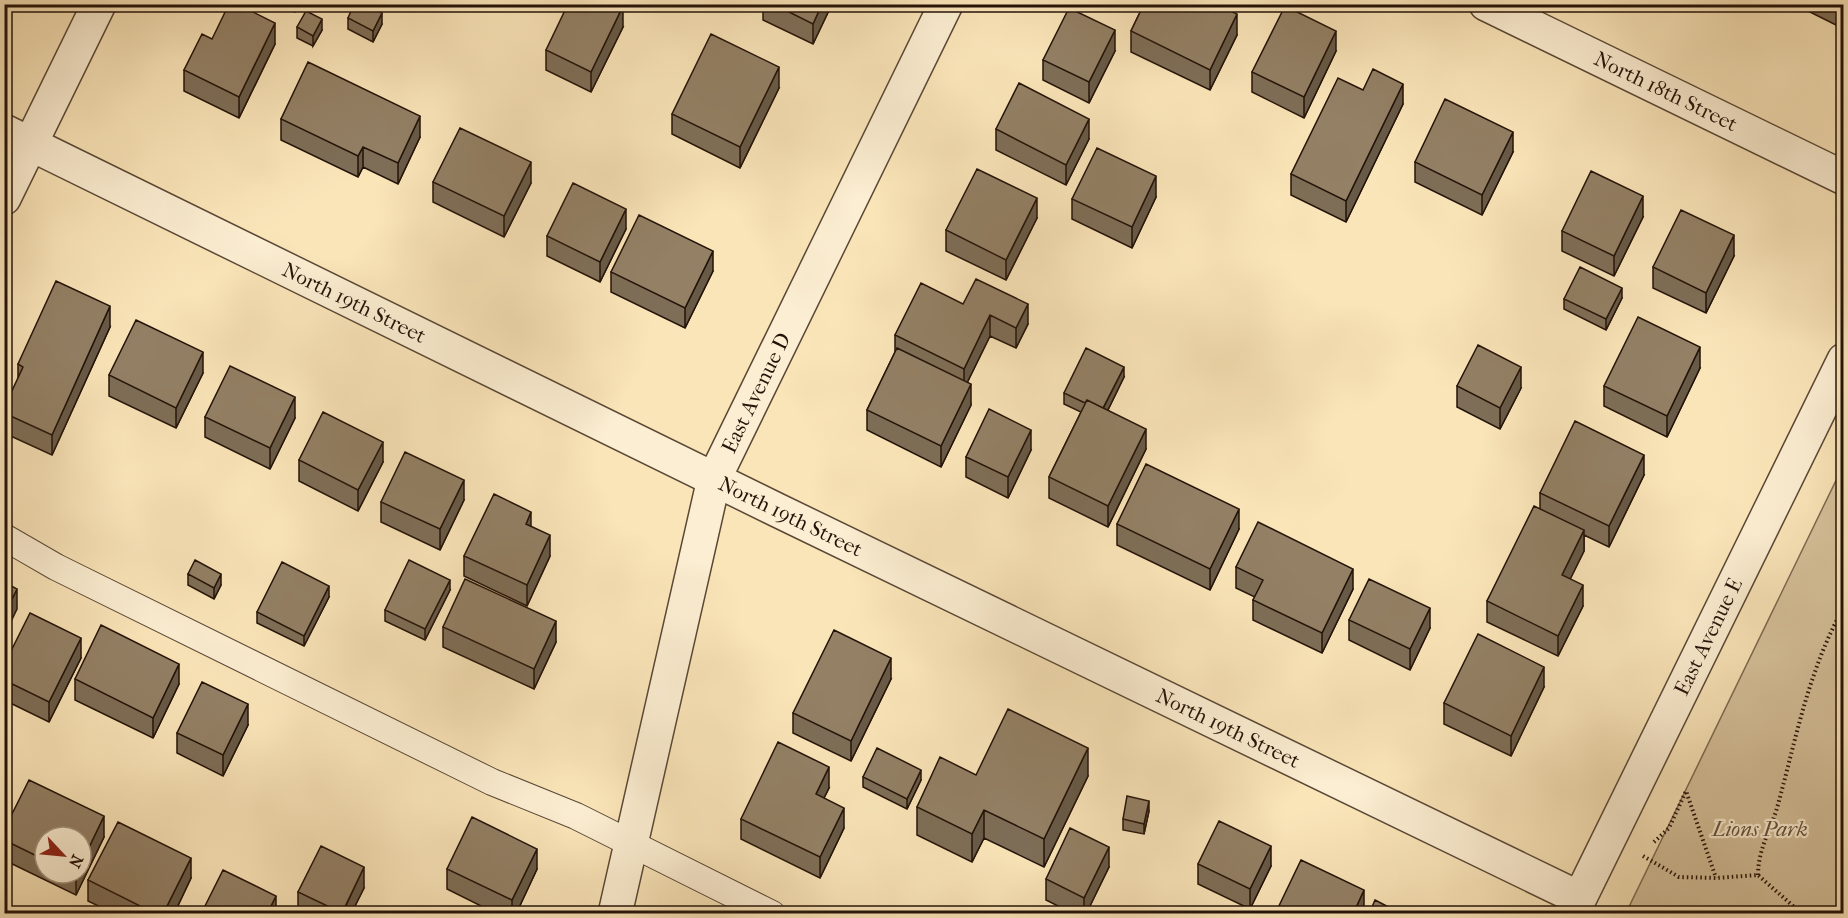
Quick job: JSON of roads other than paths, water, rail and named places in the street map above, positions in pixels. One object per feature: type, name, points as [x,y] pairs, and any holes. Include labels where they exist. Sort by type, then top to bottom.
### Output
[{"type":"street","points":[[4,198],[18,137],[99,4]]},
{"type":"street","name":"East Avenue D","points":[[615,914],[714,479],[946,4]]},
{"type":"street","name":"North 18th Street","points":[[1486,4],[1844,178]]},
{"type":"street","name":"North 19th Street","points":[[18,137],[1575,906]]},
{"type":"street","name":"East Avenue E","points":[[1575,906],[1844,360]]},
{"type":"lane","points":[[4,537],[56,567],[482,776],[631,842],[772,914]]},
{"type":"park label","name":"Lions Park","points":[[1760,829]]}]
